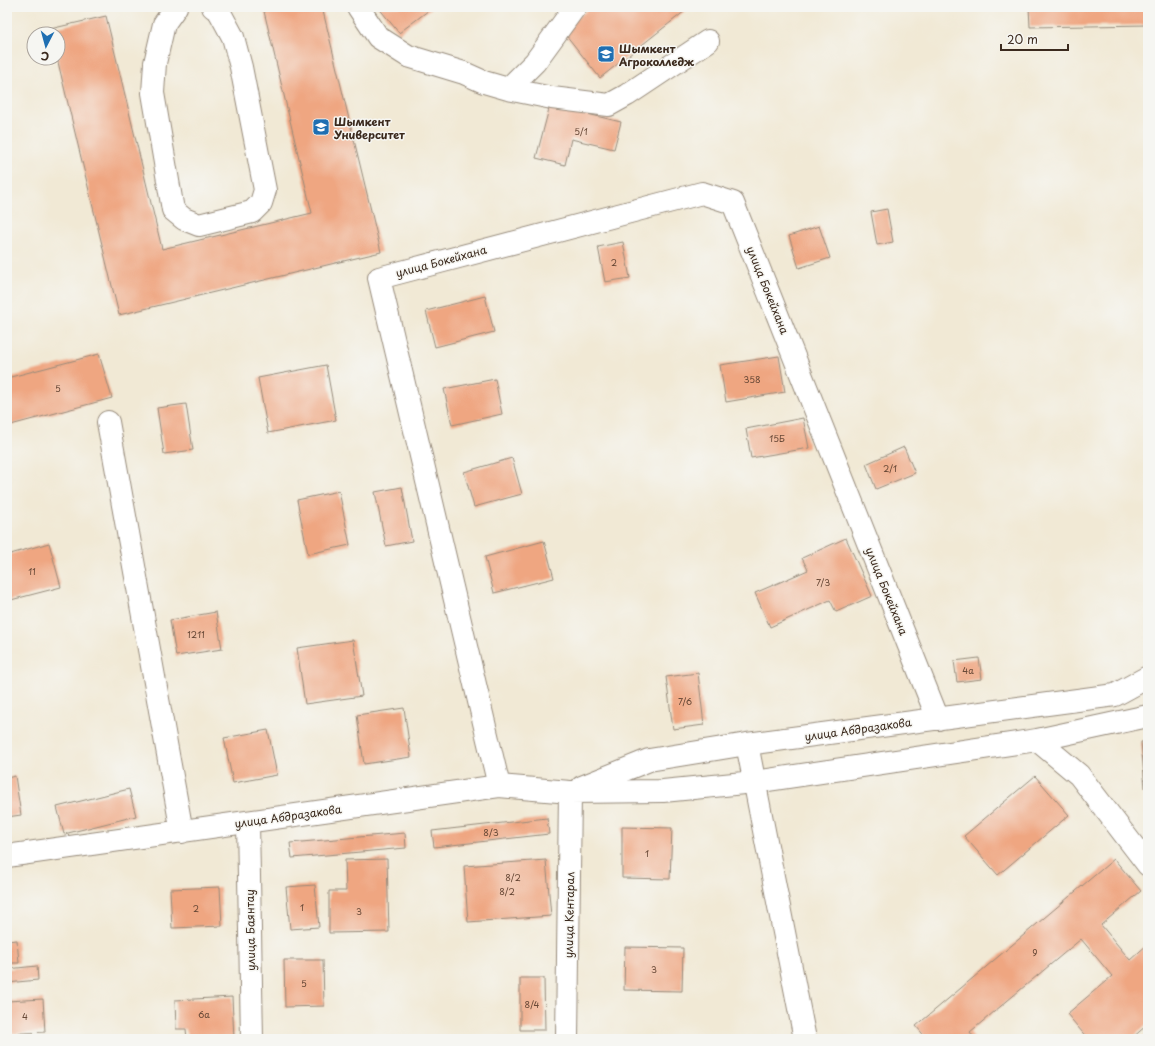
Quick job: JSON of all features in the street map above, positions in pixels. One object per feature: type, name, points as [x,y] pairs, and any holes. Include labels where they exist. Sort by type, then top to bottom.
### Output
[{"type":"street","points":[[176,7],[164,24],[155,63],[153,93],[173,210],[184,219],[199,225],[252,212],[261,203],[265,190],[234,37],[219,11],[213,7]]},
{"type":"street","points":[[358,7],[378,37],[408,56],[464,73],[508,90],[552,98],[609,105],[628,95],[708,41]]},
{"type":"street","points":[[508,90],[535,62],[574,7]]},
{"type":"street","name":"улица Бокейхана","points":[[499,786],[379,278],[702,193],[733,203],[938,719]]},
{"type":"street","points":[[108,422],[182,832]]},
{"type":"street","name":"улица Абдразакова","points":[[570,792],[649,760],[747,744],[1115,695],[1148,677]]},
{"type":"street","name":"улица Абдразакова","points":[[7,856],[499,786],[570,792],[664,791],[754,782],[1037,740],[1148,716]]},
{"type":"street","points":[[1037,740],[1079,776],[1148,865]]},
{"type":"street","points":[[747,744],[805,1039]]},
{"type":"street","name":"улица Кентарал","points":[[567,1039],[570,792]]},
{"type":"street","name":"улица Баянтау","points":[[248,822],[252,1039]]},
{"type":"building","name":"Шымкент Университет","points":[[263,7],[322,7],[381,252],[119,315],[59,66],[66,66],[66,26],[63,26],[106,16],[162,249],[312,213]]},
{"type":"building","points":[[378,7],[433,7],[399,33]]},
{"type":"building","name":"Шымкент Агроколледж","points":[[591,7],[690,7],[600,78],[562,30]]},
{"type":"building","points":[[1029,7],[1148,7],[1148,25],[1030,27]]},
{"type":"building","points":[[550,105],[621,122],[614,149],[571,139],[565,165],[536,158]]},
{"type":"building","points":[[887,209],[893,242],[877,245],[871,212]]},
{"type":"building","points":[[819,226],[830,258],[799,268],[789,236]]},
{"type":"building","points":[[623,242],[630,278],[605,282],[598,247]]},
{"type":"building","points":[[485,296],[494,332],[435,347],[426,311]]},
{"type":"building","points":[[99,354],[112,398],[7,426],[7,378]]},
{"type":"building","points":[[779,356],[785,392],[726,402],[720,365]]},
{"type":"building","points":[[326,365],[336,420],[268,433],[258,378]]},
{"type":"building","points":[[495,379],[502,414],[452,425],[444,389]]},
{"type":"building","points":[[186,404],[193,450],[164,454],[157,408]]},
{"type":"building","points":[[803,418],[809,448],[751,458],[746,429]]},
{"type":"building","points":[[904,447],[915,473],[876,489],[866,464]]},
{"type":"building","points":[[512,458],[522,494],[474,507],[464,472]]},
{"type":"building","points":[[402,487],[412,541],[386,546],[375,492]]},
{"type":"building","points":[[339,491],[350,545],[308,554],[297,500]]},
{"type":"building","points":[[846,538],[872,596],[836,612],[830,600],[770,627],[755,593],[808,570],[802,558]]},
{"type":"building","points":[[544,541],[554,578],[494,593],[485,557]]},
{"type":"building","points":[[49,543],[61,587],[7,601],[7,555]]},
{"type":"building","points":[[216,612],[222,649],[176,656],[170,620]]},
{"type":"building","points":[[353,640],[362,696],[305,704],[297,648]]},
{"type":"building","points":[[979,658],[982,679],[957,682],[954,661]]},
{"type":"building","points":[[698,673],[704,725],[673,729],[666,677]]},
{"type":"building","points":[[404,708],[411,757],[364,764],[357,715]]},
{"type":"building","points":[[268,730],[277,775],[233,783],[224,738]]},
{"type":"building","points":[[1148,741],[1148,788],[1145,788],[1141,742]]},
{"type":"building","points":[[15,776],[21,815],[7,817],[7,778]]},
{"type":"building","points":[[1035,776],[1069,815],[998,875],[964,836]]},
{"type":"building","points":[[129,789],[136,816],[64,834],[57,807]]},
{"type":"building","points":[[547,818],[549,834],[434,847],[432,831]]},
{"type":"building","points":[[622,827],[672,828],[670,879],[622,878]]},
{"type":"building","points":[[405,833],[406,848],[292,858],[290,843]]},
{"type":"building","points":[[387,859],[389,932],[329,933],[329,891],[346,891],[345,860]]},
{"type":"building","points":[[1114,859],[1141,891],[1101,925],[1130,960],[1148,944],[1148,1024],[1131,1039],[1088,1039],[1067,1014],[1112,976],[1081,939],[970,1032],[975,1039],[927,1039],[916,1026]]},
{"type":"building","points":[[546,860],[551,916],[468,922],[464,866]]},
{"type":"building","points":[[315,885],[319,927],[290,929],[286,887]]},
{"type":"building","points":[[220,887],[222,926],[172,928],[170,889]]},
{"type":"building","points":[[17,940],[19,963],[7,963],[7,941]]},
{"type":"building","points":[[625,947],[683,948],[682,991],[624,990]]},
{"type":"building","points":[[284,960],[323,960],[324,1006],[285,1007]]},
{"type":"building","points":[[37,966],[38,980],[7,983],[7,969]]},
{"type":"building","points":[[520,978],[544,978],[545,1030],[520,1030]]},
{"type":"building","points":[[232,997],[234,1039],[187,1039],[186,1029],[176,1029],[175,1000]]},
{"type":"building","points":[[43,999],[45,1032],[7,1034],[7,1001]]},
{"type":"place","name":"Шымкент Агроколледж","points":[[606,54]]},
{"type":"place","name":"Шымкент Университет","points":[[321,127]]}]
